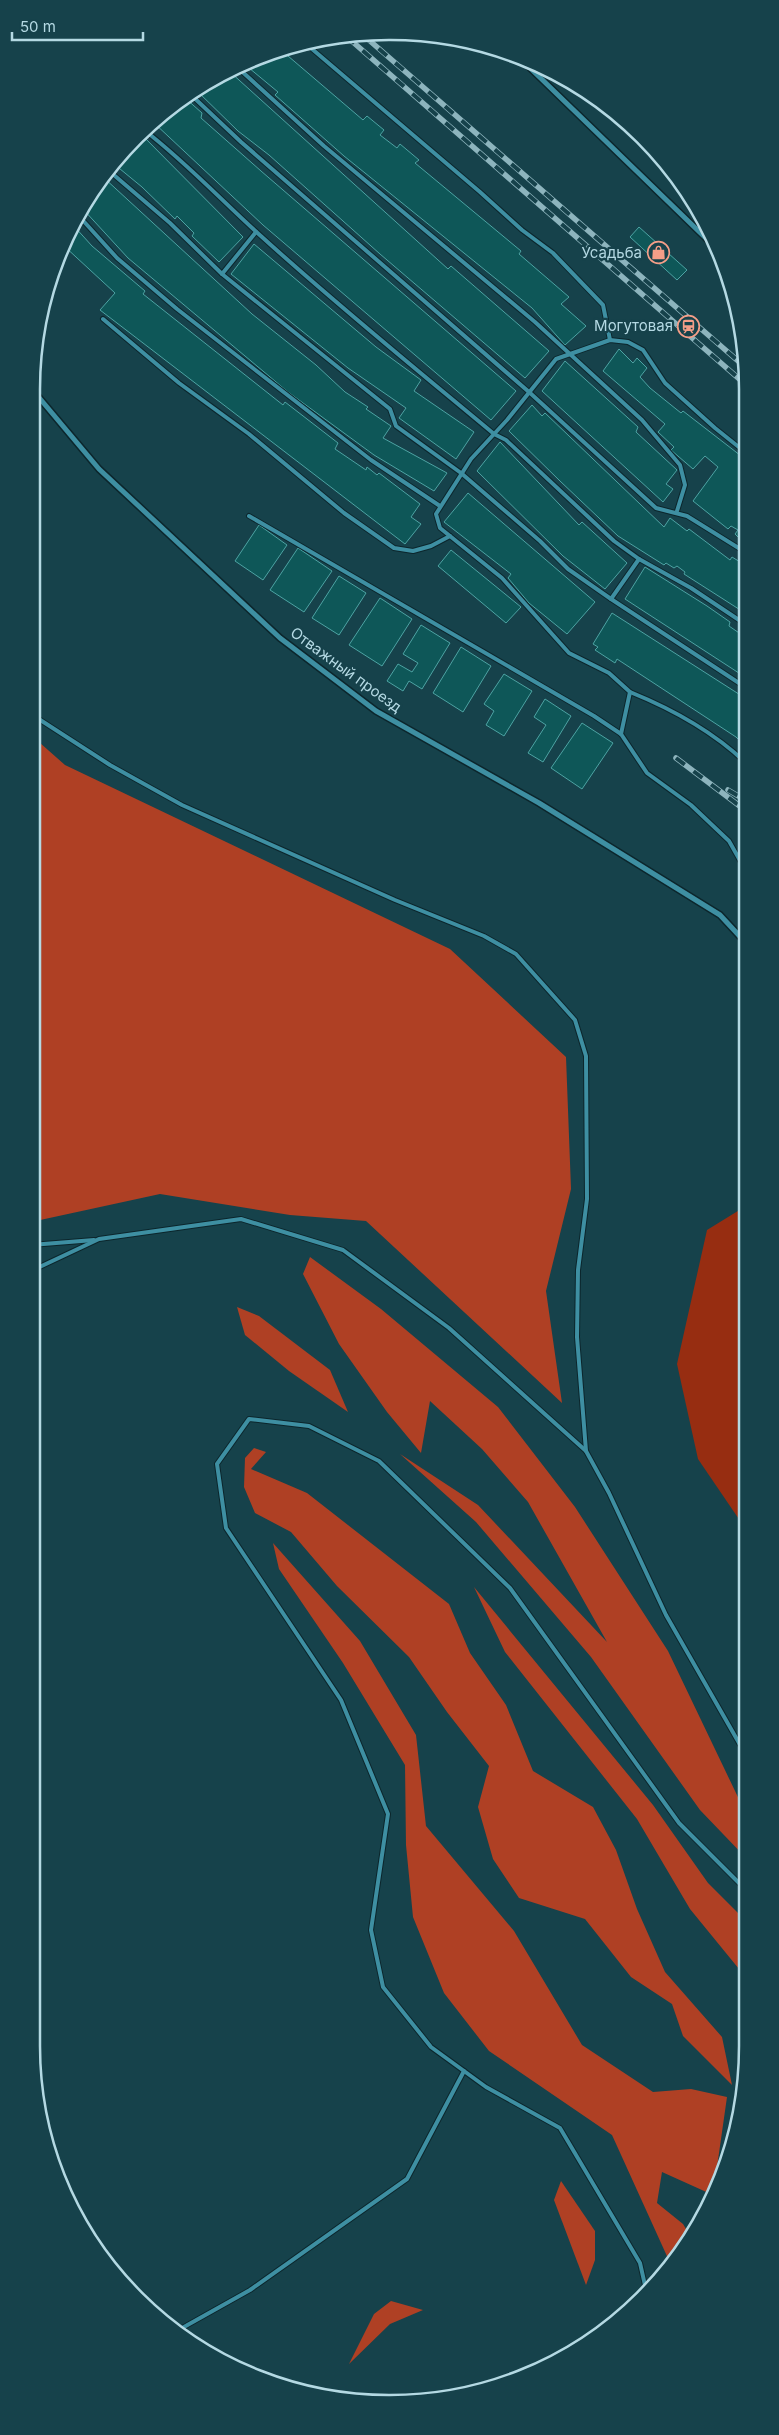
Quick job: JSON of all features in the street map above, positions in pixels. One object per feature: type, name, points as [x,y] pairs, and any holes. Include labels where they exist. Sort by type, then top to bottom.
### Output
[{"type":"street","points":[[536,72],[703,236]]},
{"type":"street","name":"Отважный проезд","points":[[40,399],[99,469],[280,638],[376,710],[539,803],[720,915],[739,936]]},
{"type":"lane","points":[[312,49],[522,230],[553,253],[603,305],[610,340]]},
{"type":"lane","points":[[243,73],[324,146],[535,322],[642,420],[680,464],[685,485],[677,511]]},
{"type":"lane","points":[[195,99],[240,142],[530,392],[656,508],[677,511],[739,548]]},
{"type":"lane","points":[[150,135],[165,146],[256,232],[358,321],[494,434],[506,440],[614,541],[639,559],[691,588],[739,620]]},
{"type":"lane","points":[[114,175],[170,223],[222,274],[390,409],[396,426],[461,473],[540,541],[568,569],[610,599],[739,683]]},
{"type":"lane","points":[[83,222],[117,258],[177,309],[371,460],[440,506]]},
{"type":"lane","points":[[222,274],[256,232]]},
{"type":"lane","points":[[103,319],[179,383],[249,434],[344,513],[394,548],[413,551],[431,546],[450,536]]},
{"type":"lane","points":[[739,447],[665,383],[643,350],[628,342],[610,340],[556,359],[494,434],[471,458],[436,514],[440,528],[502,578],[569,653],[609,673],[630,692],[672,709],[726,743],[739,756]]},
{"type":"lane","points":[[249,516],[594,716],[621,734],[647,773],[691,805],[729,841],[739,858]]},
{"type":"lane","points":[[610,599],[639,559]]},
{"type":"lane","points":[[621,734],[630,692]]},
{"type":"lane","points":[[40,720],[110,765],[182,805],[395,900],[484,936],[516,954],[574,1020],[586,1056],[587,1199],[578,1270],[577,1337],[586,1451]]},
{"type":"lane","points":[[40,1244],[99,1239],[241,1219],[343,1250],[449,1328],[586,1451],[609,1493],[666,1615],[739,1743]]},
{"type":"lane","points":[[40,1267],[99,1239]]},
{"type":"lane","points":[[645,2284],[640,2263],[560,2128],[486,2087],[430,2047],[383,1987],[371,1930],[388,1814],[341,1700],[226,1528],[217,1464],[249,1419],[309,1426],[379,1461],[510,1588],[679,1822],[739,1882]]},
{"type":"lane","points":[[183,2327],[250,2290],[407,2179],[464,2071]]},
{"type":"shaded area","points":[[40,743],[65,765],[450,949],[566,1057],[571,1189],[546,1291],[562,1403],[366,1221],[290,1215],[160,1194],[40,1220]]},
{"type":"shaded area","points":[[739,1210],[739,1519],[698,1459],[677,1364],[707,1230]]},
{"type":"shaded area","points":[[310,1257],[381,1309],[498,1407],[575,1507],[668,1651],[739,1799],[739,1851],[700,1810],[591,1657],[476,1522],[400,1454],[478,1505],[607,1642],[528,1502],[482,1449],[430,1401],[421,1453],[387,1412],[339,1344],[303,1274]]},
{"type":"shaded area","points":[[237,1307],[259,1316],[330,1370],[348,1412],[289,1371],[245,1335]]},
{"type":"shaded area","points":[[254,1448],[266,1452],[251,1469],[307,1493],[449,1604],[470,1653],[506,1705],[533,1771],[593,1807],[616,1850],[637,1909],[665,1972],[722,2037],[732,2085],[683,2036],[672,2004],[631,1977],[585,1919],[519,1898],[493,1859],[478,1807],[489,1766],[447,1712],[409,1657],[337,1586],[291,1532],[255,1513],[244,1487],[245,1458]]},
{"type":"shaded area","points":[[273,1543],[360,1641],[416,1735],[426,1826],[514,1931],[582,2045],[653,2092],[691,2089],[727,2097],[717,2165],[706,2192],[662,2172],[657,2203],[683,2224],[686,2229],[668,2257],[612,2135],[489,2051],[444,1993],[413,1917],[406,1845],[405,1765],[343,1663],[279,1569]]},
{"type":"shaded area","points":[[474,1587],[653,1805],[708,1883],[739,1914],[739,1969],[690,1909],[637,1819],[505,1652]]},
{"type":"shaded area","points":[[561,2181],[595,2231],[595,2260],[586,2285],[554,2200]]},
{"type":"shaded area","points":[[391,2301],[423,2310],[390,2324],[349,2364],[374,2314]]},
{"type":"building","points":[[288,56],[363,120],[367,116],[384,130],[380,135],[397,148],[400,144],[419,160],[415,163],[521,251],[519,254],[569,297],[561,304],[586,326],[565,345],[532,308],[344,156],[275,95],[278,92],[251,69]]},
{"type":"building","points":[[235,76],[448,269],[451,266],[549,351],[525,378],[380,254],[269,155],[238,131],[201,95]]},
{"type":"building","points":[[190,102],[202,113],[201,118],[516,391],[491,420],[263,225],[159,127]]},
{"type":"building","points":[[146,139],[243,237],[219,262],[192,236],[194,233],[177,216],[175,219],[119,168]]},
{"type":"building","points":[[108,182],[252,314],[316,365],[345,392],[368,407],[366,409],[391,426],[383,438],[447,473],[434,491],[374,455],[288,392],[128,258],[88,214]]},
{"type":"building","name":"Усадьба","points":[[639,227],[687,270],[677,280],[630,237]]},
{"type":"building","points":[[78,231],[92,246],[145,291],[143,294],[283,405],[285,402],[338,443],[335,449],[366,470],[367,467],[377,475],[379,473],[420,504],[411,517],[421,524],[405,544],[100,310],[115,293],[69,251]]},
{"type":"building","points":[[254,244],[376,347],[421,380],[414,391],[474,432],[456,459],[399,418],[406,408],[348,368],[231,274]]},
{"type":"building","points":[[619,349],[633,363],[637,358],[647,368],[640,377],[650,388],[681,413],[683,411],[739,454],[739,538],[735,534],[738,530],[731,526],[728,529],[693,501],[718,467],[705,456],[693,469],[671,450],[674,447],[658,432],[665,424],[603,371]]},
{"type":"building","points":[[565,361],[638,427],[636,432],[677,470],[666,484],[673,489],[663,502],[542,391]]},
{"type":"building","points":[[532,405],[542,416],[545,413],[664,527],[670,518],[687,531],[689,529],[730,560],[732,557],[739,561],[739,609],[684,574],[685,572],[677,566],[674,568],[666,563],[664,565],[618,536],[509,431]]},
{"type":"building","points":[[500,442],[579,525],[582,522],[627,563],[605,589],[563,556],[477,471]]},
{"type":"building","points":[[468,493],[595,602],[567,634],[529,603],[508,578],[511,574],[444,522]]},
{"type":"building","points":[[259,525],[287,545],[263,580],[235,561]]},
{"type":"building","points":[[298,548],[332,571],[304,612],[270,590]]},
{"type":"building","points":[[451,550],[521,607],[506,623],[438,566]]},
{"type":"building","points":[[645,567],[707,606],[730,622],[729,626],[739,633],[739,673],[625,599]]},
{"type":"building","points":[[339,576],[366,593],[339,635],[312,618]]},
{"type":"building","points":[[380,598],[412,619],[382,666],[349,645]]},
{"type":"building","points":[[612,613],[739,694],[739,740],[617,659],[615,663],[595,650],[598,647],[593,644]]},
{"type":"building","points":[[421,625],[450,643],[422,689],[409,681],[403,691],[387,681],[398,664],[412,672],[418,663],[403,654]]},
{"type":"building","points":[[461,647],[491,666],[463,712],[433,693]]},
{"type":"building","points":[[504,674],[532,691],[504,736],[486,725],[494,711],[484,704]]},
{"type":"building","points":[[545,699],[571,716],[543,762],[528,753],[546,725],[534,717]]},
{"type":"building","points":[[582,723],[613,743],[582,789],[551,768]]},
{"type":"railway","points":[[370,41],[737,360]]},
{"type":"railway","points":[[353,42],[738,378]]},
{"type":"railway","points":[[676,758],[739,805]]},
{"type":"railway","points":[[728,790],[739,796]]},
{"type":"place","name":"Усадьба","points":[[658,253]]},
{"type":"place","name":"Могутовая","points":[[689,326]]}]
